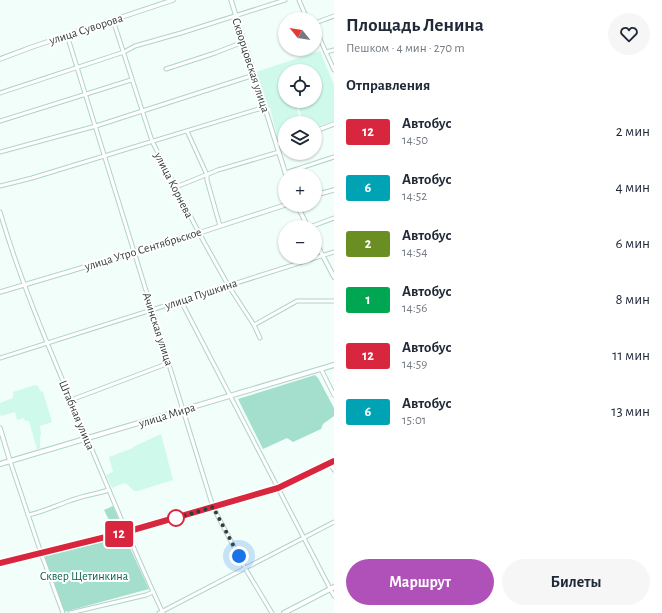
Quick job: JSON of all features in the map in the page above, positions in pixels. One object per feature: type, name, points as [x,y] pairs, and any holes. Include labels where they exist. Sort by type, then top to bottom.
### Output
[{"type":"main road","name":"улица Мира","points":[[0,464],[334,365]]},
{"type":"main road","points":[[284,613],[332,588]]},
{"type":"street","name":"улица Суворова","points":[[0,59],[173,0]]},
{"type":"street","name":"Скворцовская улица","points":[[231,0],[243,42],[278,148]]},
{"type":"street","points":[[0,93],[124,52],[135,46],[285,0]]},
{"type":"street","points":[[299,0],[304,12]]},
{"type":"street","points":[[322,20],[334,16]]},
{"type":"street","name":"улица Корнева","points":[[113,20],[131,75],[131,80],[152,141],[199,233],[228,285],[254,325],[260,338]]},
{"type":"street","name":"Ачинская улица","points":[[67,35],[213,507],[245,568],[272,613]]},
{"type":"street","points":[[166,69],[243,42]]},
{"type":"street","points":[[322,43],[334,70]]},
{"type":"street","points":[[326,52],[334,50]]},
{"type":"street","points":[[0,152],[96,126],[254,75]]},
{"type":"street","points":[[0,120],[131,80]]},
{"type":"street","points":[[0,186],[32,178],[265,107]]},
{"type":"street","points":[[322,128],[334,124]]},
{"type":"street","points":[[187,131],[207,175],[207,180],[220,226]]},
{"type":"street","points":[[176,187],[218,170],[278,152]]},
{"type":"street","points":[[303,168],[334,157]]},
{"type":"street","points":[[322,194],[334,190]]},
{"type":"street","name":"улица Утро Сентябрьское","points":[[0,292],[199,233],[278,207]]},
{"type":"street","name":"Штабная улица","points":[[0,212],[24,285],[46,343],[88,439],[126,532],[162,612]]},
{"type":"street","points":[[322,222],[334,218]]},
{"type":"street","name":"улица Пушкина","points":[[322,256],[334,252]]},
{"type":"street","points":[[322,256],[334,278]]},
{"type":"street","name":"улица Пушкина","points":[[0,358],[296,264]]},
{"type":"street","points":[[181,301],[278,488],[332,588],[334,596]]},
{"type":"street","points":[[254,325],[297,301],[334,302]]},
{"type":"street","points":[[71,400],[169,363]]},
{"type":"street","points":[[321,369],[334,395]]},
{"type":"street","points":[[0,428],[41,553],[64,613]]},
{"type":"street","points":[[0,563],[126,532],[278,488],[332,462],[334,470]]},
{"type":"street","points":[[28,515],[54,508],[70,500],[109,490]]},
{"type":"street","points":[[162,612],[334,522]]},
{"type":"street","points":[[70,613],[154,592]]},
{"type":"shaded area","points":[[305,56],[322,56],[334,85],[334,121],[322,125],[322,116],[301,116],[299,108],[322,108],[322,64],[280,64]]},
{"type":"shaded area","points":[[278,65],[278,108],[297,108],[299,116],[278,116],[278,141],[270,108],[267,108],[256,72]]},
{"type":"shaded area","points":[[35,385],[38,386],[40,391],[43,392],[52,422],[40,426],[40,448],[37,449],[29,421],[25,421],[24,418],[17,420],[15,412],[1,416],[0,413],[0,403],[13,398],[13,392]]},
{"type":"shaded area","points":[[161,434],[173,480],[138,491],[134,491],[124,483],[112,488],[106,475],[113,472],[109,457],[133,448]]},
{"type":"green space","points":[[315,375],[334,408],[334,416],[323,424],[321,429],[293,442],[287,438],[263,449],[238,399]]},
{"type":"green space","points":[[113,506],[122,527],[116,532],[104,510]]},
{"type":"green space","name":"Сквер Щетинкина","points":[[124,535],[149,589],[64,612],[44,555]]},
{"type":"bus line","name":"12","points":[[0,563],[126,532],[278,488],[334,461]]},
{"type":"route","points":[[176,518],[170,520],[213,507],[239,556]]}]
